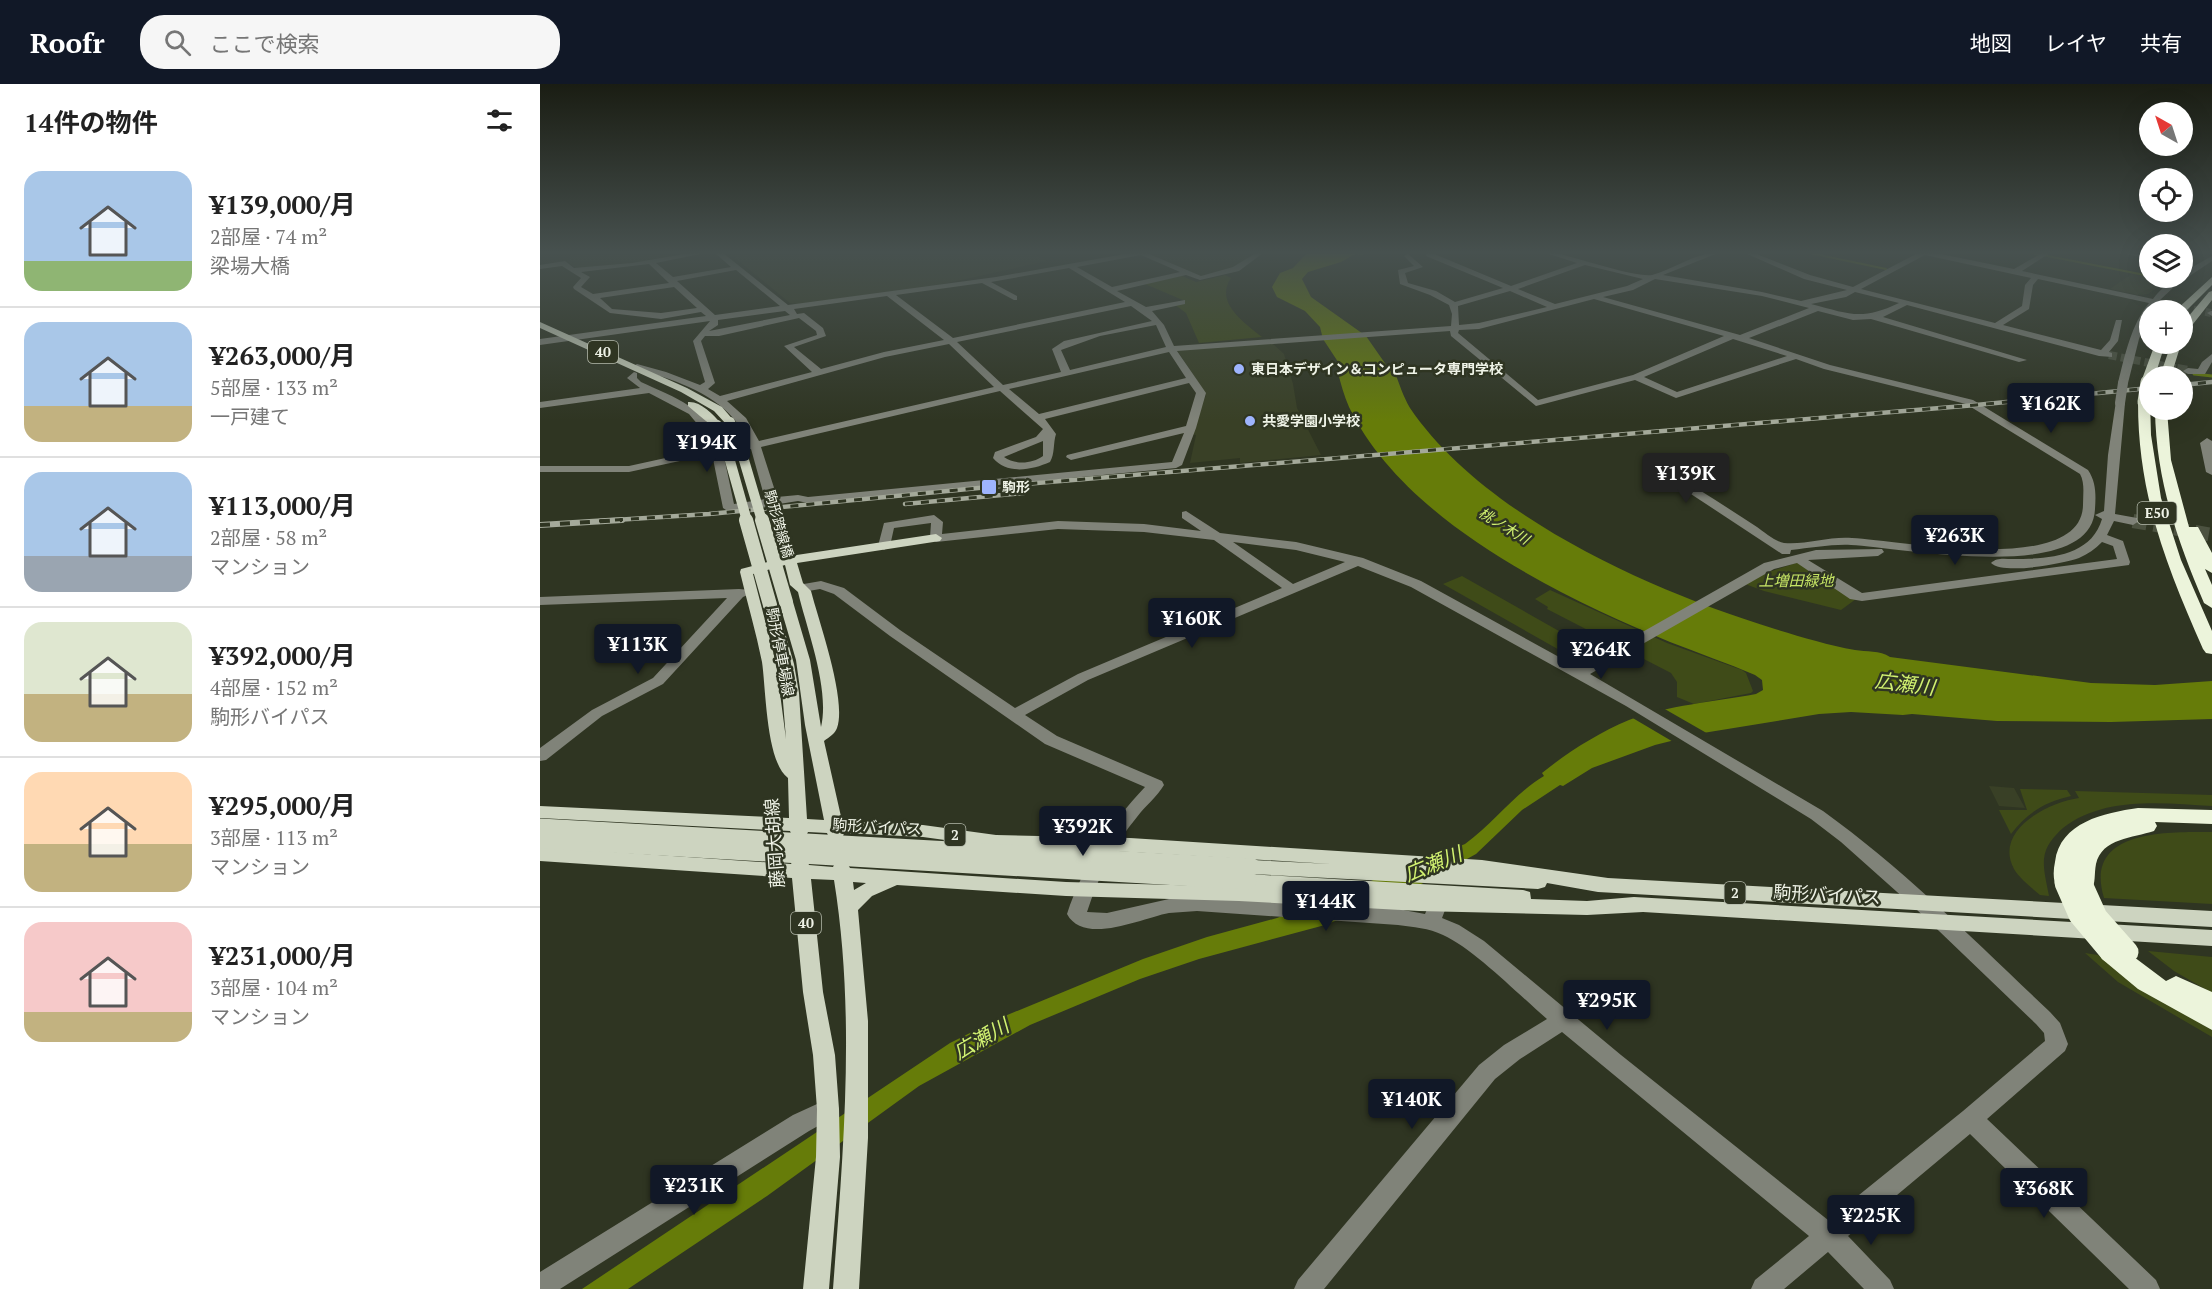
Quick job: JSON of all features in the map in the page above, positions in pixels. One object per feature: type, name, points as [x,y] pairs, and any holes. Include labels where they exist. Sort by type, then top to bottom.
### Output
[{"type":"highway","name":"E50","points":[[2157,354],[2147,382],[2144,402],[2144,454],[2163,532],[2212,648]]},
{"type":"highway","name":"E50","points":[[2162,420],[2164,459],[2170,489],[2184,536],[2212,603]]},
{"type":"highway","points":[[2164,459],[2196,538],[2212,568]]},
{"type":"highway","points":[[2212,817],[2149,815],[2129,817],[2094,826],[2073,842],[2064,866],[2119,952],[2147,982],[2212,1019]]},
{"type":"highway","points":[[2074,884],[2082,871],[2085,858],[2100,841],[2112,835],[2149,826],[2212,826]]},
{"type":"highway","points":[[2119,952],[2212,1004]]},
{"type":"main road","name":"40","points":[[540,325],[636,371]]},
{"type":"main road","name":"40","points":[[540,332],[636,371]]},
{"type":"main road","name":"駒形跨線橋","points":[[636,371],[702,399],[730,422],[738,440],[803,660],[817,739]]},
{"type":"main road","name":"駒形跨線橋","points":[[636,371],[690,403],[717,425],[725,443],[770,605]]},
{"type":"main road","name":"駒形停車場線","points":[[795,781],[777,737],[769,663],[745,592],[746,572],[790,560],[936,538]]},
{"type":"main road","points":[[790,560],[797,585],[803,588],[828,684],[831,718],[829,729],[817,739]]},
{"type":"main road","name":"藤岡大胡線","points":[[770,605],[787,664],[791,693],[800,872],[813,992],[824,1054],[828,1112]]},
{"type":"main road","name":"40","points":[[817,739],[835,827],[848,908],[858,1021],[856,1138],[846,1289]]},
{"type":"main road","name":"2","points":[[540,812],[923,831],[996,841],[1109,845],[1363,867],[1482,867],[1606,885]]},
{"type":"main road","name":"駒形バイパス","points":[[540,828],[1250,874],[1332,885],[1437,906],[1642,905],[2212,938]]},
{"type":"main road","name":"駒形バイパス","points":[[540,840],[1250,874],[1363,867],[1465,880],[1606,885],[2212,919]]},
{"type":"main road","name":"2","points":[[540,854],[842,875],[1437,906]]},
{"type":"main road","points":[[848,908],[865,891],[899,878]]},
{"type":"main road","name":"40","points":[[816,1289],[828,1157],[828,1112]]},
{"type":"street","points":[[605,309],[661,316],[703,309]]},
{"type":"street","points":[[704,309],[714,320]]},
{"type":"street","points":[[540,342],[785,309]]},
{"type":"street","points":[[787,309],[820,330],[822,336],[788,346],[817,372]]},
{"type":"street","points":[[703,334],[719,333],[830,309]]},
{"type":"street","points":[[909,309],[950,340],[975,366],[1048,429],[1051,434],[1047,447],[1048,456],[1043,461],[1011,465],[1003,463],[998,458],[1005,450],[1043,438],[1048,429]]},
{"type":"street","points":[[718,400],[817,372],[950,340],[1101,309]]},
{"type":"street","points":[[1455,309],[1454,334],[1536,403],[1636,377],[1736,337],[1814,309]]},
{"type":"street","points":[[540,469],[629,469],[755,445],[1171,349],[1453,329],[1479,326],[1552,309]]},
{"type":"street","points":[[1637,309],[1736,337],[1827,367],[1960,400],[1982,408],[2088,475],[2089,512],[2085,526],[2075,536],[2049,548],[2033,551],[1968,552],[1849,541],[1783,549],[1665,473]]},
{"type":"street","points":[[1816,309],[1853,317],[1874,317],[2022,360]]},
{"type":"street","points":[[1874,317],[1892,309]]},
{"type":"street","points":[[1930,309],[2106,355],[2114,341],[2119,322]]},
{"type":"street","points":[[1996,326],[2022,309]]},
{"type":"street","points":[[772,501],[755,445],[741,418],[718,400],[669,375],[636,371],[632,378],[634,381],[692,412],[711,434],[717,451],[729,508],[798,498],[808,500],[1170,467],[1176,465],[1191,428],[1201,393],[1171,349],[1158,322],[1145,310]]},
{"type":"street","points":[[700,390],[710,383],[697,341],[715,323],[714,320]]},
{"type":"street","points":[[1066,372],[1056,349],[1067,343],[1158,322]]},
{"type":"street","points":[[1578,675],[1769,566],[1805,556],[1878,552],[1968,562],[2022,564],[2073,555],[2091,546],[2100,537],[2109,516],[2120,403],[2139,324]]},
{"type":"street","points":[[1636,377],[1676,395],[1795,356]]},
{"type":"street","points":[[2193,371],[2202,372],[2205,364],[2212,357]]},
{"type":"street","points":[[1037,418],[1121,395],[1192,380]]},
{"type":"street","points":[[540,405],[648,389]]},
{"type":"street","points":[[1071,457],[1191,428]]},
{"type":"street","points":[[2206,441],[2212,472]]},
{"type":"street","points":[[2089,512],[2133,521]]},
{"type":"street","points":[[1186,515],[1292,589]]},
{"type":"street","points":[[884,546],[888,526],[897,522],[934,519],[937,522],[936,538],[1017,528],[1068,525],[1144,528],[1296,546],[1359,561],[1436,593],[1631,703],[1789,797],[1847,837],[1922,903],[2053,1029],[2057,1044],[1971,1119],[1764,1289]]},
{"type":"street","points":[[1803,562],[1855,596],[1862,597],[2124,562],[2119,544],[2100,537]]},
{"type":"street","points":[[1015,714],[1083,677],[1359,561]]},
{"type":"street","points":[[803,588],[821,585],[839,591],[895,633],[1051,740],[1156,785],[1130,813],[1109,845],[1085,889],[1077,914],[1080,918],[1096,922],[1184,904],[1398,917],[1437,906],[1452,930],[1477,947],[1563,1020],[1847,1251],[1881,1289]]},
{"type":"street","points":[[540,601],[745,592]]},
{"type":"street","points":[[540,756],[597,713],[658,681],[745,592]]},
{"type":"street","points":[[1307,1289],[1486,1072],[1512,1052],[1563,1020]]},
{"type":"street","points":[[540,1287],[801,1123],[828,1112]]},
{"type":"street","points":[[1971,1119],[2147,1289]]},
{"type":"shaded area","name":"共愛学園小学校","points":[[1272,343],[1284,354],[1297,408],[1321,455],[1240,463],[1240,458],[1190,463],[1196,435],[1192,434],[1206,395],[1177,350]]},
{"type":"shaded area","points":[[1989,786],[2014,788],[2025,808],[1999,806]]},
{"type":"green space","points":[[1181,309],[1232,309],[1240,319],[1262,337],[1199,343],[1186,313]]},
{"type":"green space","name":"上増田緑地","points":[[1799,562],[1856,599],[1841,610],[1745,584],[1769,572]]},
{"type":"green space","points":[[1462,576],[1596,652],[1590,656],[1570,656],[1443,584]]},
{"type":"green space","points":[[1550,590],[1667,643],[1742,670],[1746,673],[1753,691],[1694,704],[1677,697],[1677,682],[1671,673],[1547,609],[1548,607],[1535,599]]},
{"type":"green space","points":[[2020,789],[2067,790],[2071,796],[2053,801],[2038,809],[2011,834],[1999,810],[2027,810]]},
{"type":"green space","points":[[2075,791],[2212,795],[2212,806],[2134,804],[2115,806],[2079,818],[2063,828],[2048,846],[2044,864],[2049,896],[2040,895],[2022,880],[2014,869],[2010,855],[2011,842],[2017,830],[2027,820],[2053,805],[2079,798]]},
{"type":"green space","points":[[2212,832],[2212,904],[2104,898],[2101,875],[2106,859],[2117,847],[2133,839],[2153,835]]},
{"type":"green space","points":[[2148,951],[2212,957],[2212,993],[2174,971]]},
{"type":"green space","points":[[2085,953],[2098,955],[2130,981],[2212,1030],[2212,1037],[2118,982]]},
{"type":"water","points":[[1301,309],[1328,309],[1366,336],[1389,369],[1394,370],[1410,408],[1442,447],[1481,483],[1526,516],[1574,545],[1676,594],[1795,635],[1859,651],[1877,652],[1890,657],[2091,683],[2155,685],[2212,681],[2212,719],[2111,722],[1997,721],[1851,712],[1819,714],[1703,733],[1655,745],[1592,768],[1563,786],[1560,785],[1522,810],[1476,854],[1403,894],[1325,925],[1199,959],[1140,979],[1030,1025],[919,1086],[767,1196],[628,1289],[582,1289],[950,1043],[1000,1018],[1143,959],[1207,937],[1277,918],[1465,844],[1533,783],[1544,776],[1542,773],[1552,765],[1617,725],[1659,711],[1756,694],[1763,690],[1762,680],[1755,675],[1670,642],[1581,602],[1488,550],[1445,519],[1407,485],[1374,448],[1349,407],[1338,373],[1344,371],[1323,339],[1320,327]]},
{"type":"pier","points":[[1663,708],[1710,735],[1675,743],[1631,717]]},
{"type":"waterway","points":[[2194,374],[2212,376]]},
{"type":"tunnel","points":[[2193,309],[2211,313]]},
{"type":"tunnel","points":[[2109,355],[2165,366]]},
{"type":"tunnel","points":[[2133,521],[2212,535]]},
{"type":"railway","points":[[2193,384],[2212,382]]},
{"type":"railway","points":[[599,521],[709,514],[989,487],[1976,405],[2139,389]]},
{"type":"railway","points":[[905,504],[1024,493]]},
{"type":"railway","points":[[540,525],[622,520]]},
{"type":"place","name":"東日本デザイン＆コンピュータ専門学校","points":[[1239,369]]},
{"type":"place","name":"共愛学園小学校","points":[[1250,421]]},
{"type":"place","name":"駒形","points":[[989,487]]},
{"type":"water label","name":"桃ノ木川","points":[[1504,526]]},
{"type":"water label","name":"広瀬川","points":[[1905,684]]},
{"type":"water label","name":"広瀬川","points":[[1433,864]]},
{"type":"water label","name":"広瀬川","points":[[981,1039]]}]
